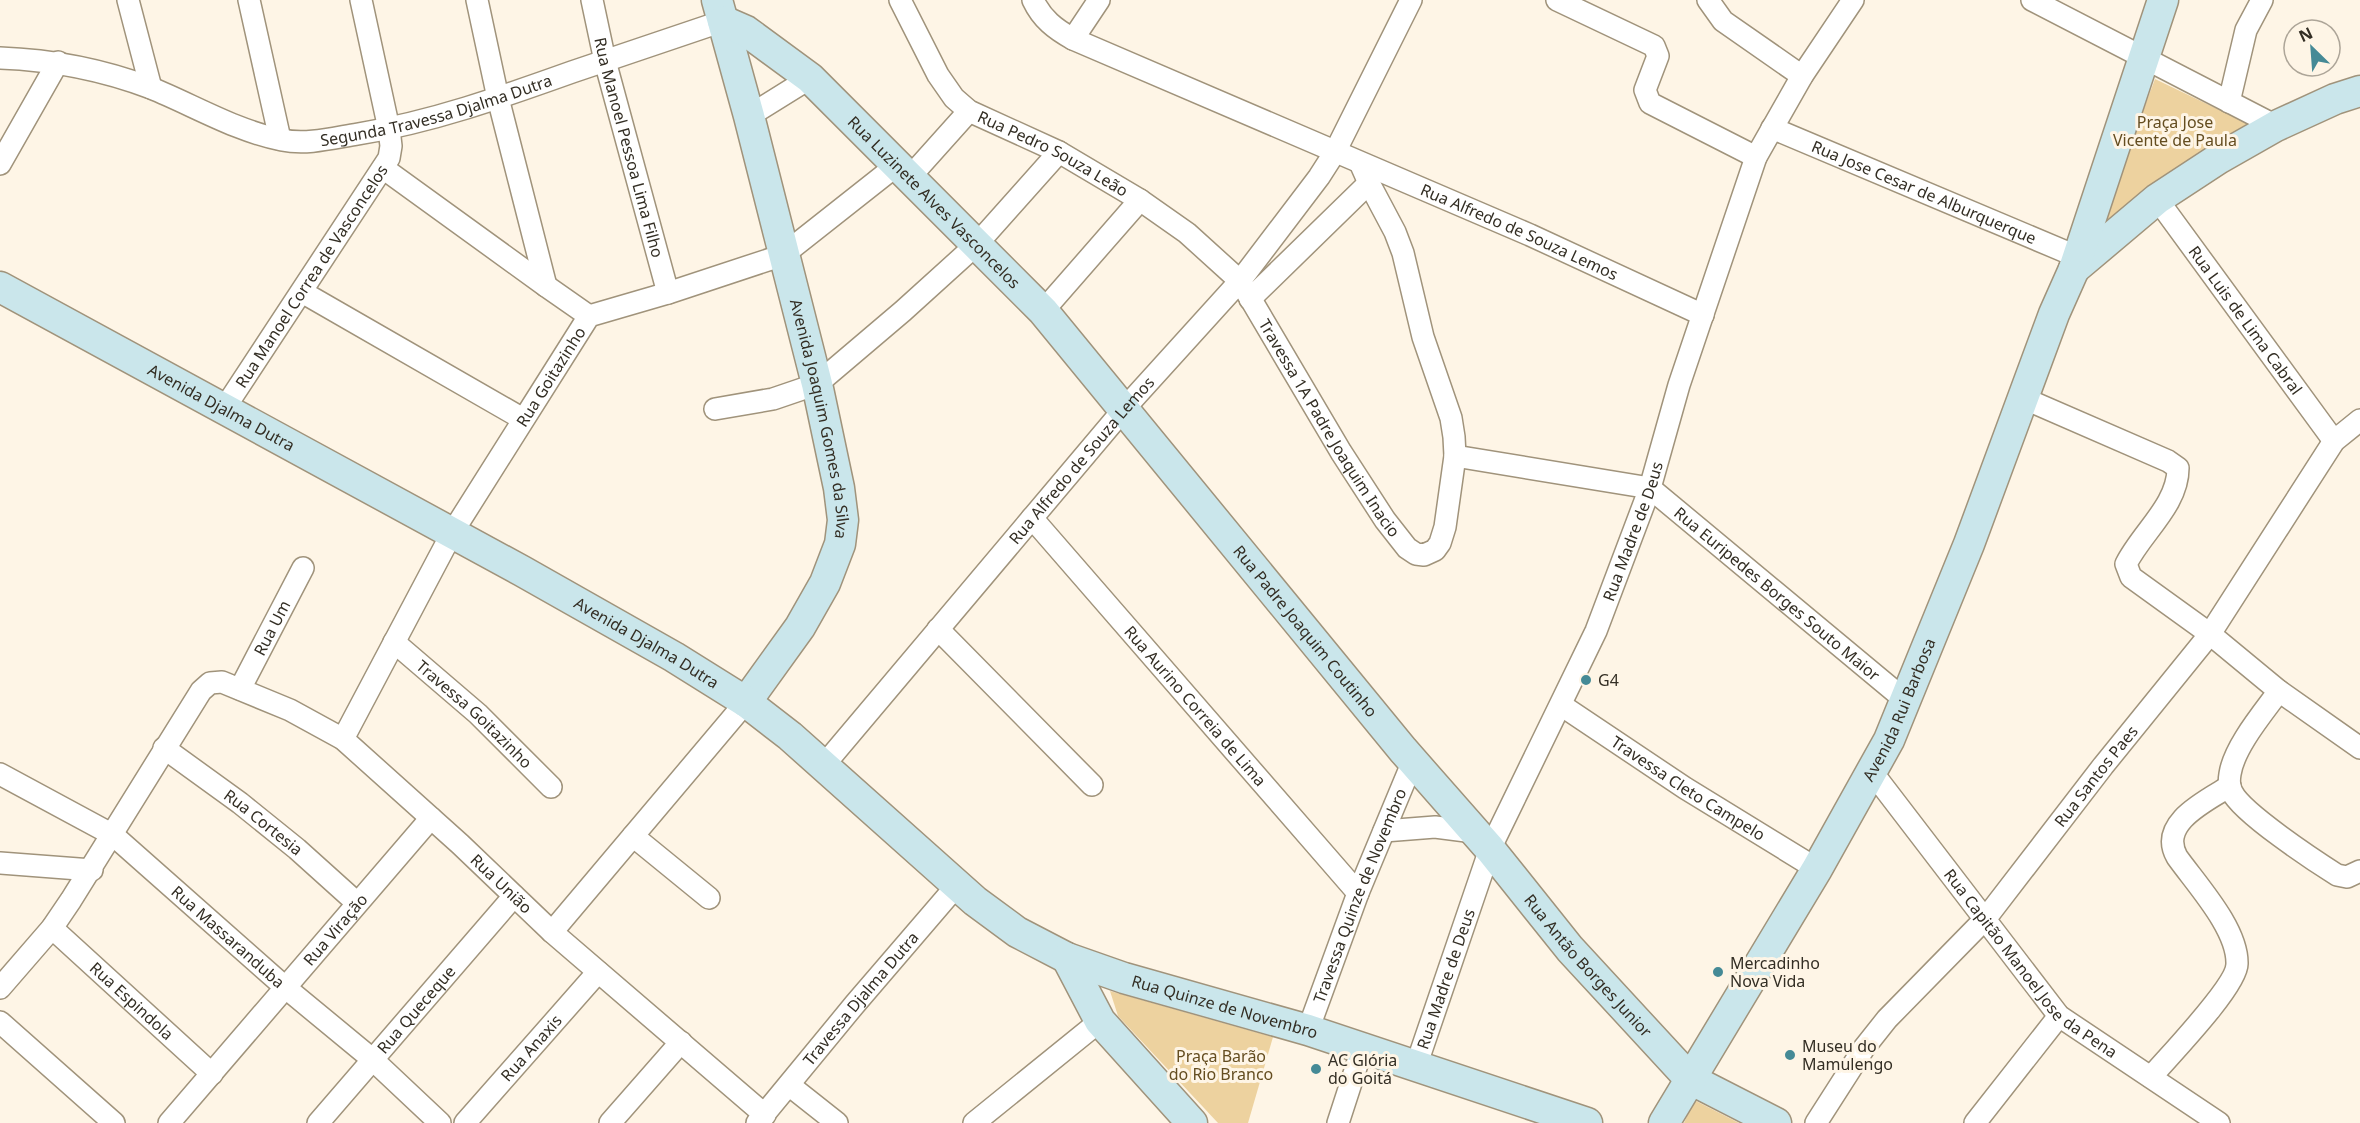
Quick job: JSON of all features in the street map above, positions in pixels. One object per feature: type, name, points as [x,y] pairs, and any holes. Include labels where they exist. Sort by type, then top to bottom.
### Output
[{"type":"street","points":[[128,0],[151,88]]},
{"type":"street","points":[[249,0],[280,140]]},
{"type":"street","name":"Rua Manoel Correa de Vasconcelos","points":[[224,409],[389,158],[389,129],[361,0]]},
{"type":"street","points":[[477,0],[498,98],[546,286]]},
{"type":"street","name":"Rua Manoel Pessoa Lima Filho","points":[[592,0],[605,61],[668,293]]},
{"type":"street","name":"Rua Pedro Souza Leão","points":[[900,0],[938,75],[954,98],[969,111],[1059,152],[1140,200],[1187,233],[1245,290]]},
{"type":"street","name":"Rua Alfredo de Souza Lemos","points":[[1033,0],[1043,17],[1056,30],[1073,39],[1335,152],[1365,174],[1530,236],[1703,315]]},
{"type":"street","points":[[1073,39],[1099,0]]},
{"type":"street","name":"Rua Alfredo de Souza Lemos","points":[[824,765],[1125,409],[1245,290],[1335,152],[1412,0]]},
{"type":"street","points":[[1557,0],[1654,46],[1658,56],[1645,90],[1650,103],[1756,157]]},
{"type":"street","points":[[1708,0],[1723,21],[1802,76]]},
{"type":"street","name":"Rua Madre de Deus","points":[[1416,1066],[1482,840],[1561,705],[1596,631],[1650,489],[1680,385],[1756,157],[1802,76],[1853,0]]},
{"type":"street","points":[[2032,0],[2276,126]]},
{"type":"street","name":"Avenida Rui Barbosa","points":[[1664,1123],[1817,869],[1872,772],[1905,700],[1969,544],[2054,314],[2076,263],[2163,0]]},
{"type":"street","points":[[2229,102],[2246,30],[2262,0]]},
{"type":"street","name":"Segunda Travessa Djalma Dutra","points":[[0,58],[58,62],[86,67],[151,88],[247,129],[280,140],[296,142],[326,140],[389,129],[498,98],[605,61],[719,5]]},
{"type":"street","name":"Rua Luzinete Alves Vasconcelos","points":[[719,5],[746,31],[810,78],[977,244],[1043,311],[1125,409]]},
{"type":"street","name":"Avenida Joaquim Gomes da Silva","points":[[552,932],[746,702],[800,627],[825,583],[840,544],[843,520],[839,488],[817,384],[719,5]]},
{"type":"street","points":[[0,164],[58,62]]},
{"type":"street","points":[[749,116],[810,78]]},
{"type":"street","points":[[2076,263],[2157,199],[2276,126],[2335,99],[2360,91]]},
{"type":"street","name":"Rua Goitazinho","points":[[343,739],[452,533],[589,316],[783,255],[903,172],[969,111]]},
{"type":"street","name":"Rua Jose Cesar de Alburquerque","points":[[1772,128],[2076,263]]},
{"type":"street","points":[[715,409],[773,399],[817,384],[977,244],[1059,152]]},
{"type":"street","points":[[383,168],[589,316]]},
{"type":"street","points":[[1245,290],[1365,174],[1395,232],[1403,253],[1424,337],[1451,418],[1455,456],[1650,489]]},
{"type":"street","name":"Rua Luis de Lima Cabral","points":[[2157,199],[2334,441]]},
{"type":"street","points":[[1043,311],[1140,200]]},
{"type":"street","name":"Travessa 1A Padre Joaquim Inacio","points":[[1245,290],[1384,520],[1407,548],[1416,554],[1431,553],[1440,543],[1445,527],[1455,456]]},
{"type":"street","name":"Avenida Djalma Dutra","points":[[2,292],[452,533],[674,657],[746,702],[824,765],[998,920],[1037,944],[1067,958]]},
{"type":"street","points":[[302,292],[524,420]]},
{"type":"street","points":[[2023,399],[2168,461],[2178,468],[2178,479],[2166,507],[2135,545],[2126,564],[2131,577],[2210,634],[2279,691],[2360,748]]},
{"type":"street","name":"Rua Padre Joaquim Coutinho","points":[[1125,409],[1413,761],[1482,840]]},
{"type":"street","name":"Rua Santos Paes","points":[[1816,1123],[1864,1048],[1887,1019],[1986,918],[2103,766],[2210,634],[2334,441],[2360,420]]},
{"type":"street","name":"Rua Euripedes Borges Souto Maior","points":[[1650,489],[1905,700]]},
{"type":"street","name":"Rua Aurino Correia de Lima","points":[[1032,518],[1358,893]]},
{"type":"street","name":"Rua Um","points":[[231,685],[303,568]]},
{"type":"street","points":[[938,629],[1092,785]]},
{"type":"street","name":"Travessa Goitazinho","points":[[394,642],[478,714],[551,787]]},
{"type":"street","points":[[0,988],[52,928],[92,870],[164,748],[201,691],[210,683],[231,685]]},
{"type":"street","name":"Rua União","points":[[231,685],[290,710],[343,739],[552,932],[681,1042],[761,1119]]},
{"type":"street","points":[[2279,691],[2255,724],[2234,760],[2230,786],[2237,800],[2250,813],[2319,864],[2343,877],[2360,872]]},
{"type":"street","name":"Travessa Cleto Campelo","points":[[1561,705],[1685,788],[1817,869]]},
{"type":"street","name":"Rua Cortesia","points":[[164,748],[240,802],[357,903]]},
{"type":"street","name":"Travessa Quinze de Novembro","points":[[1308,1030],[1358,893],[1413,761]]},
{"type":"street","name":"Rua Capitão Manoel Jose da Pena","points":[[1872,772],[2060,1016],[2219,1123]]},
{"type":"street","name":"Rua Massaranduba","points":[[0,774],[113,835],[286,988],[372,1059],[440,1123]]},
{"type":"street","points":[[2151,1077],[2222,994],[2234,977],[2238,966],[2234,945],[2226,926],[2177,857],[2172,839],[2174,830],[2183,819],[2201,804],[2230,786]]},
{"type":"street","name":"Rua Viração","points":[[169,1123],[431,818]]},
{"type":"street","points":[[1384,831],[1434,827],[1482,840]]},
{"type":"street","points":[[633,836],[709,898]]},
{"type":"street","name":"Rua Antão Borges Junior","points":[[1482,840],[1570,949],[1690,1079]]},
{"type":"street","points":[[0,863],[92,870]]},
{"type":"street","name":"Travessa Djalma Dutra","points":[[761,1119],[855,1004],[958,884]]},
{"type":"street","name":"Rua Queceque","points":[[318,1123],[514,896]]},
{"type":"street","name":"Rua Espindola","points":[[52,928],[212,1074]]},
{"type":"street","points":[[1067,958],[1100,1021],[1192,1123]]},
{"type":"street","name":"Rua Quinze de Novembro","points":[[1067,958],[1124,978],[1308,1030],[1362,1050],[1587,1123]]},
{"type":"street","name":"Rua Anaxis","points":[[465,1123],[598,972]]},
{"type":"street","points":[[1975,1123],[2060,1016]]},
{"type":"street","points":[[974,1123],[1100,1021]]},
{"type":"street","points":[[0,1022],[114,1123]]},
{"type":"street","points":[[610,1123],[681,1042]]},
{"type":"street","points":[[1338,1123],[1362,1050]]},
{"type":"street","points":[[1690,1079],[1776,1123]]},
{"type":"street","points":[[789,1085],[837,1123]]},
{"type":"green space","name":"Praça Jose Vicente de Paula","points":[[2155,79],[2255,127],[2093,243]]},
{"type":"green space","name":"Praça Barão do Rio Branco","points":[[1110,991],[1273,1037],[1248,1123],[1218,1123],[1118,1016]]},
{"type":"green space","points":[[1694,1100],[1739,1123],[1684,1123]]},
{"type":"place","name":"G4","points":[[1586,680]]},
{"type":"place","name":"Mercadinho Nova Vida","points":[[1718,972]]},
{"type":"place","name":"Museu do Mamulengo","points":[[1790,1055]]},
{"type":"place","name":"AC Glória do Goitá","points":[[1316,1069]]}]
